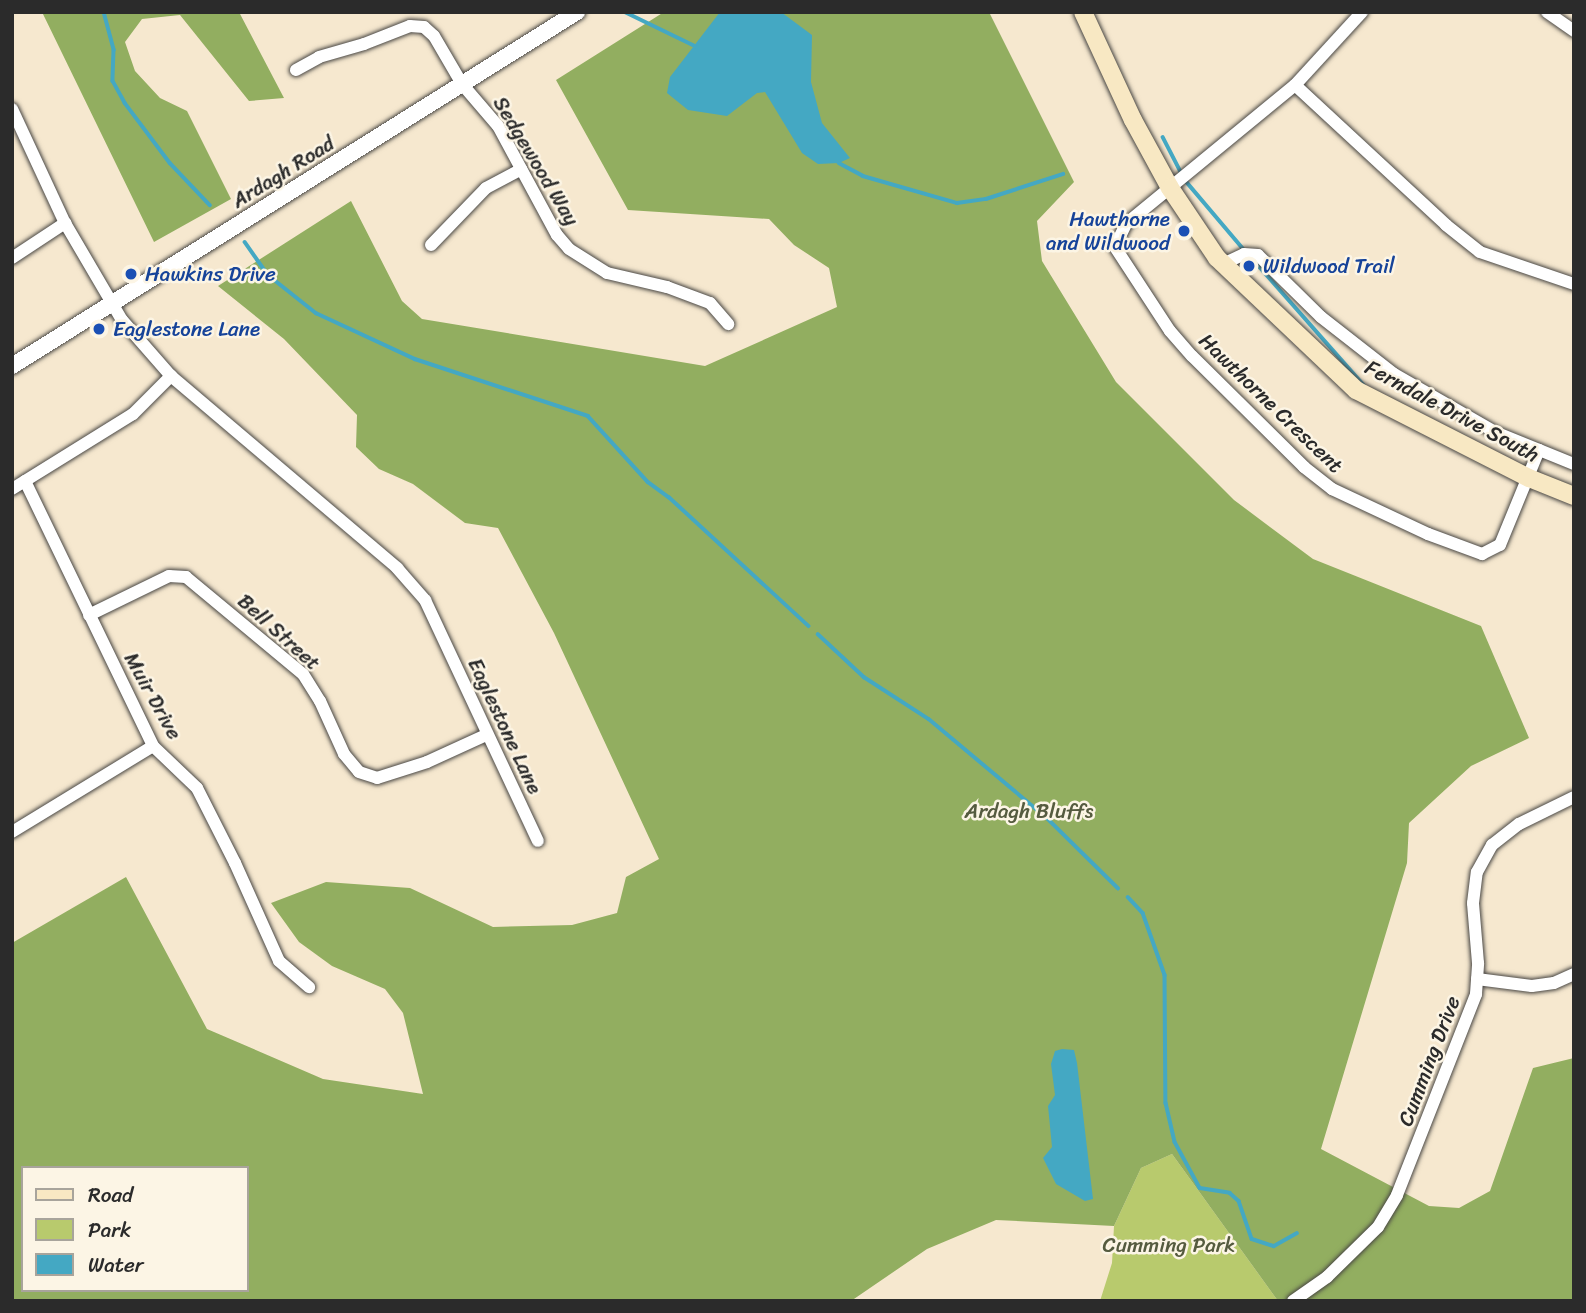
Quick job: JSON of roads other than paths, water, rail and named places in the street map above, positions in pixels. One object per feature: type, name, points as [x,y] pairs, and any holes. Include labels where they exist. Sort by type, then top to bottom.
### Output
[{"type":"main road","name":"Ferndale Drive South","points":[[1083,12],[1133,120],[1170,188],[1223,264],[1356,390],[1529,478],[1574,496]]},
{"type":"street","name":"Ardagh Road","points":[[12,366],[577,12]]},
{"type":"street","points":[[1170,188],[1295,85],[1362,12]]},
{"type":"street","points":[[1547,12],[1574,32]]},
{"type":"street","name":"Sedgewood Way","points":[[296,70],[319,57],[417,25],[430,31],[462,84],[498,127],[557,235],[581,260],[607,273],[667,287],[710,303],[728,324]]},
{"type":"street","points":[[1295,85],[1446,225],[1480,252],[1574,284]]},
{"type":"street","points":[[12,109],[65,223],[112,304]]},
{"type":"street","points":[[431,245],[486,188],[521,169]]},
{"type":"street","name":"Hawthorne Crescent","points":[[1170,188],[1126,224],[1115,247],[1185,348],[1304,467],[1332,489],[1428,534],[1482,554],[1500,545],[1539,450]]},
{"type":"street","points":[[12,258],[65,223]]},
{"type":"street","points":[[1223,264],[1244,254],[1258,255],[1321,317],[1394,374],[1495,432],[1574,464]]},
{"type":"street","name":"Eaglestone Lane","points":[[112,304],[171,376],[397,568],[425,600],[538,841]]},
{"type":"street","points":[[12,489],[133,414],[171,376]]},
{"type":"street","name":"Muir Drive","points":[[25,481],[153,746],[197,788],[235,863],[279,961],[309,987]]},
{"type":"street","name":"Bell Street","points":[[89,615],[169,576],[186,577],[303,674],[320,701],[344,754],[359,772],[377,778],[427,762],[486,735]]},
{"type":"street","points":[[12,832],[153,746]]},
{"type":"street","name":"Cumming Drive","points":[[1293,1301],[1326,1277],[1378,1227],[1397,1195],[1476,994],[1473,904],[1477,872],[1492,845],[1519,824],[1574,797]]},
{"type":"street","points":[[1477,979],[1532,986],[1555,983],[1574,974]]},
{"type":"water","points":[[720,12],[781,12],[812,35],[811,82],[822,123],[850,158],[839,163],[818,164],[802,153],[765,92],[757,93],[727,116],[688,110],[667,93],[670,77]]},
{"type":"water","points":[[1074,1050],[1077,1063],[1093,1199],[1085,1201],[1056,1184],[1043,1158],[1052,1147],[1048,1106],[1055,1095],[1051,1064],[1055,1051]]},
{"type":"waterway","points":[[104,12],[114,50],[113,81],[125,103],[170,163],[210,205]]},
{"type":"waterway","points":[[625,12],[695,46]]},
{"type":"waterway","points":[[1163,137],[1182,174]]},
{"type":"waterway","points":[[839,163],[863,176],[957,203],[986,199],[1063,174]]},
{"type":"waterway","points":[[1185,180],[1246,252]]},
{"type":"waterway","points":[[245,242],[267,274],[316,313],[415,359],[588,416],[648,482],[669,497],[809,626]]},
{"type":"waterway","points":[[1251,257],[1364,385]]},
{"type":"waterway","points":[[818,634],[864,677],[929,719],[1047,818],[1118,888]]},
{"type":"waterway","points":[[1128,897],[1143,913],[1165,975],[1166,1103],[1175,1142],[1200,1188],[1230,1193],[1239,1201],[1252,1239],[1274,1246],[1297,1233]]},
{"type":"place","name":"Hawthorne and Wildwood","points":[[1184,231]]},
{"type":"place","name":"Wildwood Trail","points":[[1249,266]]},
{"type":"place","name":"Hawkins Drive","points":[[131,274]]},
{"type":"place","name":"Eaglestone Lane","points":[[99,329]]},
{"type":"park label","name":"Ardagh Bluffs","points":[[1029,811]]},
{"type":"park label","name":"Cumming Park","points":[[1169,1245]]}]
